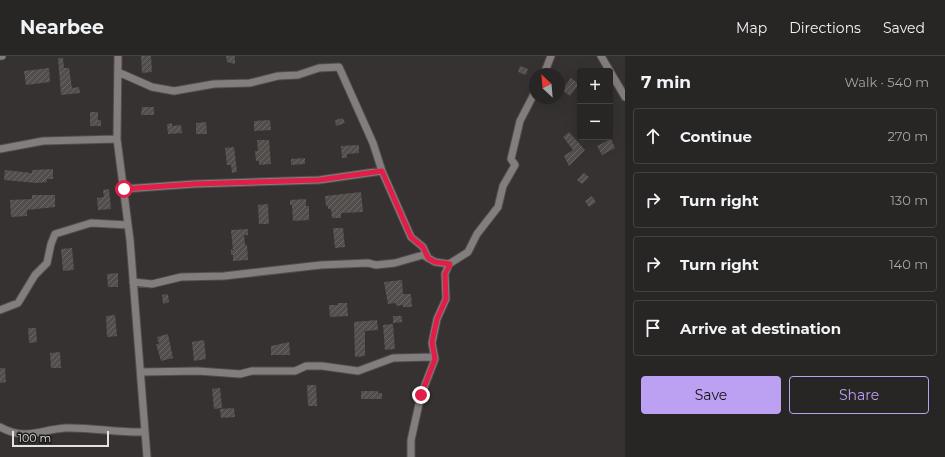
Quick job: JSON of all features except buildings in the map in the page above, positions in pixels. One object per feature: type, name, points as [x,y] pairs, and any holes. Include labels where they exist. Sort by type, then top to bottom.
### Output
[{"type":"street","points":[[118,56],[117,139],[128,225],[147,457]]},
{"type":"street","points":[[546,68],[551,56]]},
{"type":"street","points":[[601,56],[625,97]]},
{"type":"street","points":[[118,72],[152,87],[174,90],[214,84],[250,83],[278,76],[298,75],[319,68],[339,67],[373,143],[382,171],[411,237],[423,247],[428,258]]},
{"type":"street","points":[[412,457],[411,440],[421,395],[434,357],[432,342],[437,319],[446,299],[445,274],[450,264],[468,252],[477,234],[498,207],[503,186],[514,165],[511,159],[520,121],[529,104]]},
{"type":"street","points":[[0,149],[43,141],[117,139]]},
{"type":"street","points":[[124,189],[194,184],[319,180],[382,171]]},
{"type":"street","points":[[0,310],[18,303],[35,276],[47,263],[55,234],[91,223],[128,225]]},
{"type":"street","points":[[133,282],[152,284],[181,277],[224,276],[321,265],[400,262],[423,255],[435,262],[450,264]]},
{"type":"street","points":[[141,372],[198,371],[240,374],[252,371],[295,371],[306,366],[322,366],[358,371],[393,358],[434,357]]},
{"type":"street","points":[[0,427],[13,434],[31,435],[65,428],[127,433],[145,432]]},
{"type":"route","points":[[124,189],[194,184],[319,180],[382,171],[411,237],[423,247],[428,258],[435,262],[450,264],[445,274],[446,299],[437,319],[432,342],[435,359],[421,395]]}]
